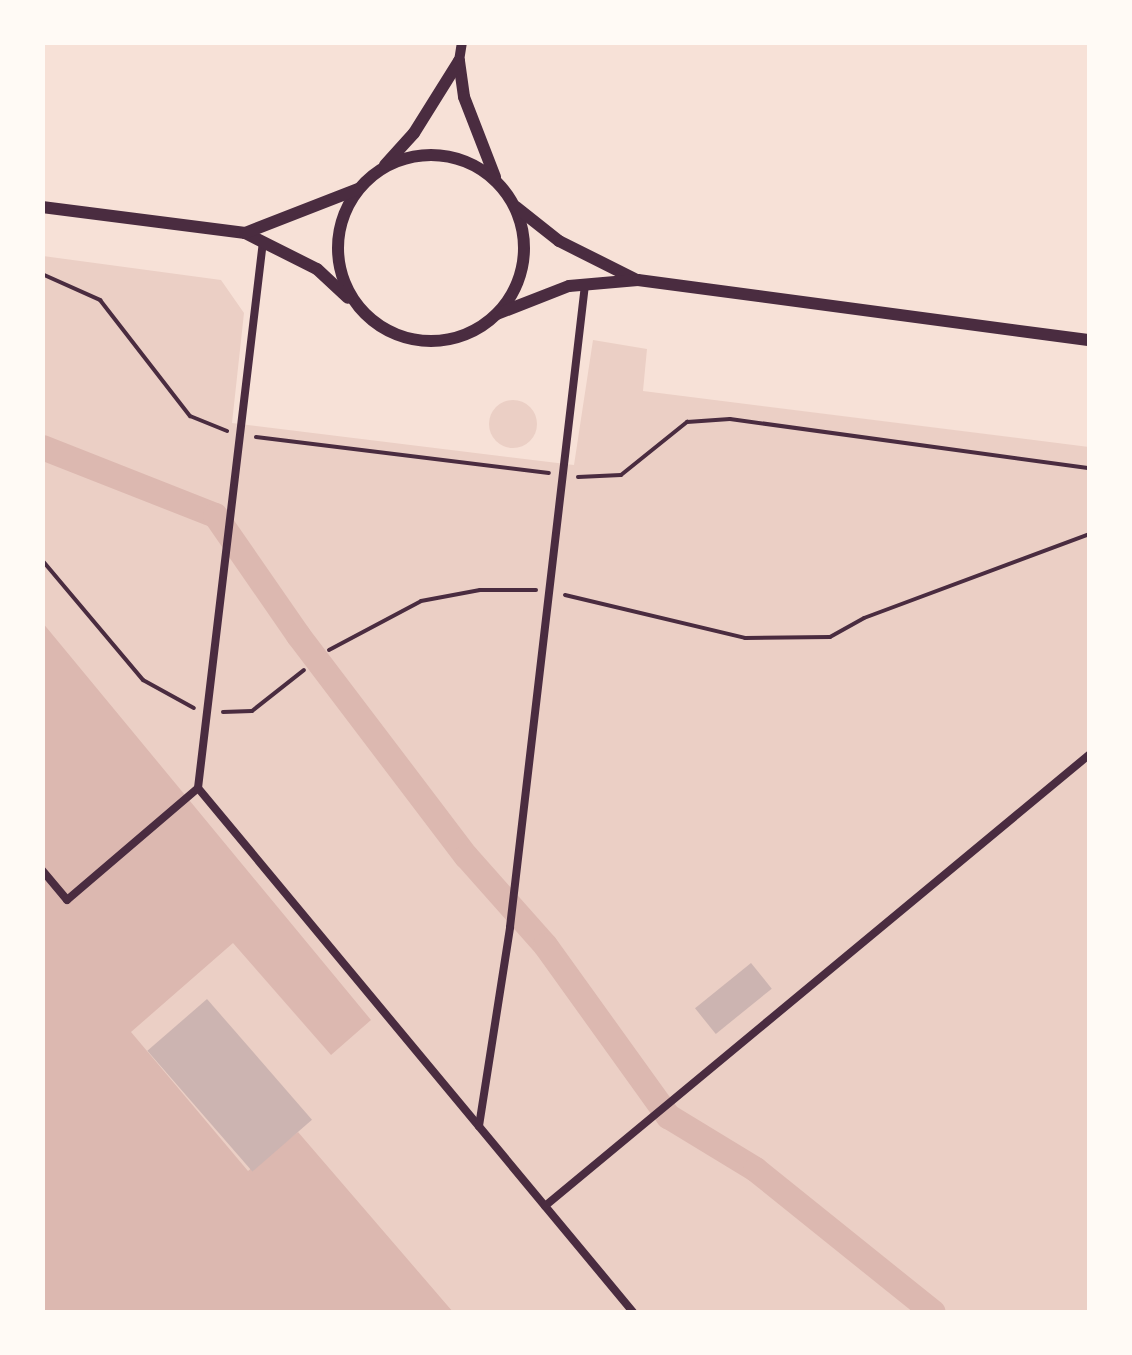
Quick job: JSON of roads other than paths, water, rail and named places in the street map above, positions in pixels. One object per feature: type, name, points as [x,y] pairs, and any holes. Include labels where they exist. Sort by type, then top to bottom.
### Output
[{"type":"street","points":[[462,42],[459,61],[464,97],[497,182],[514,205],[559,241],[638,280]]},
{"type":"street","points":[[244,233],[358,189],[414,133],[459,61]]},
{"type":"street","points":[[383,168],[413,156],[445,156],[497,182]]},
{"type":"street","points":[[358,189],[342,217],[338,250],[344,281],[361,309]]},
{"type":"street","points":[[497,314],[524,262],[514,205]]},
{"type":"street","points":[[42,207],[244,233],[316,268],[386,330],[417,340],[446,340],[542,293],[638,280],[1090,340]]},
{"type":"street","points":[[42,870],[67,900],[198,788],[263,241]]},
{"type":"street","points":[[478,1126],[510,927],[585,285]]},
{"type":"street","points":[[545,1206],[1090,754]]},
{"type":"street","points":[[198,788],[633,1312]]},
{"type":"waterway","points":[[42,447],[215,515],[298,635],[466,856],[545,945],[668,1116],[755,1169],[933,1312]]}]
